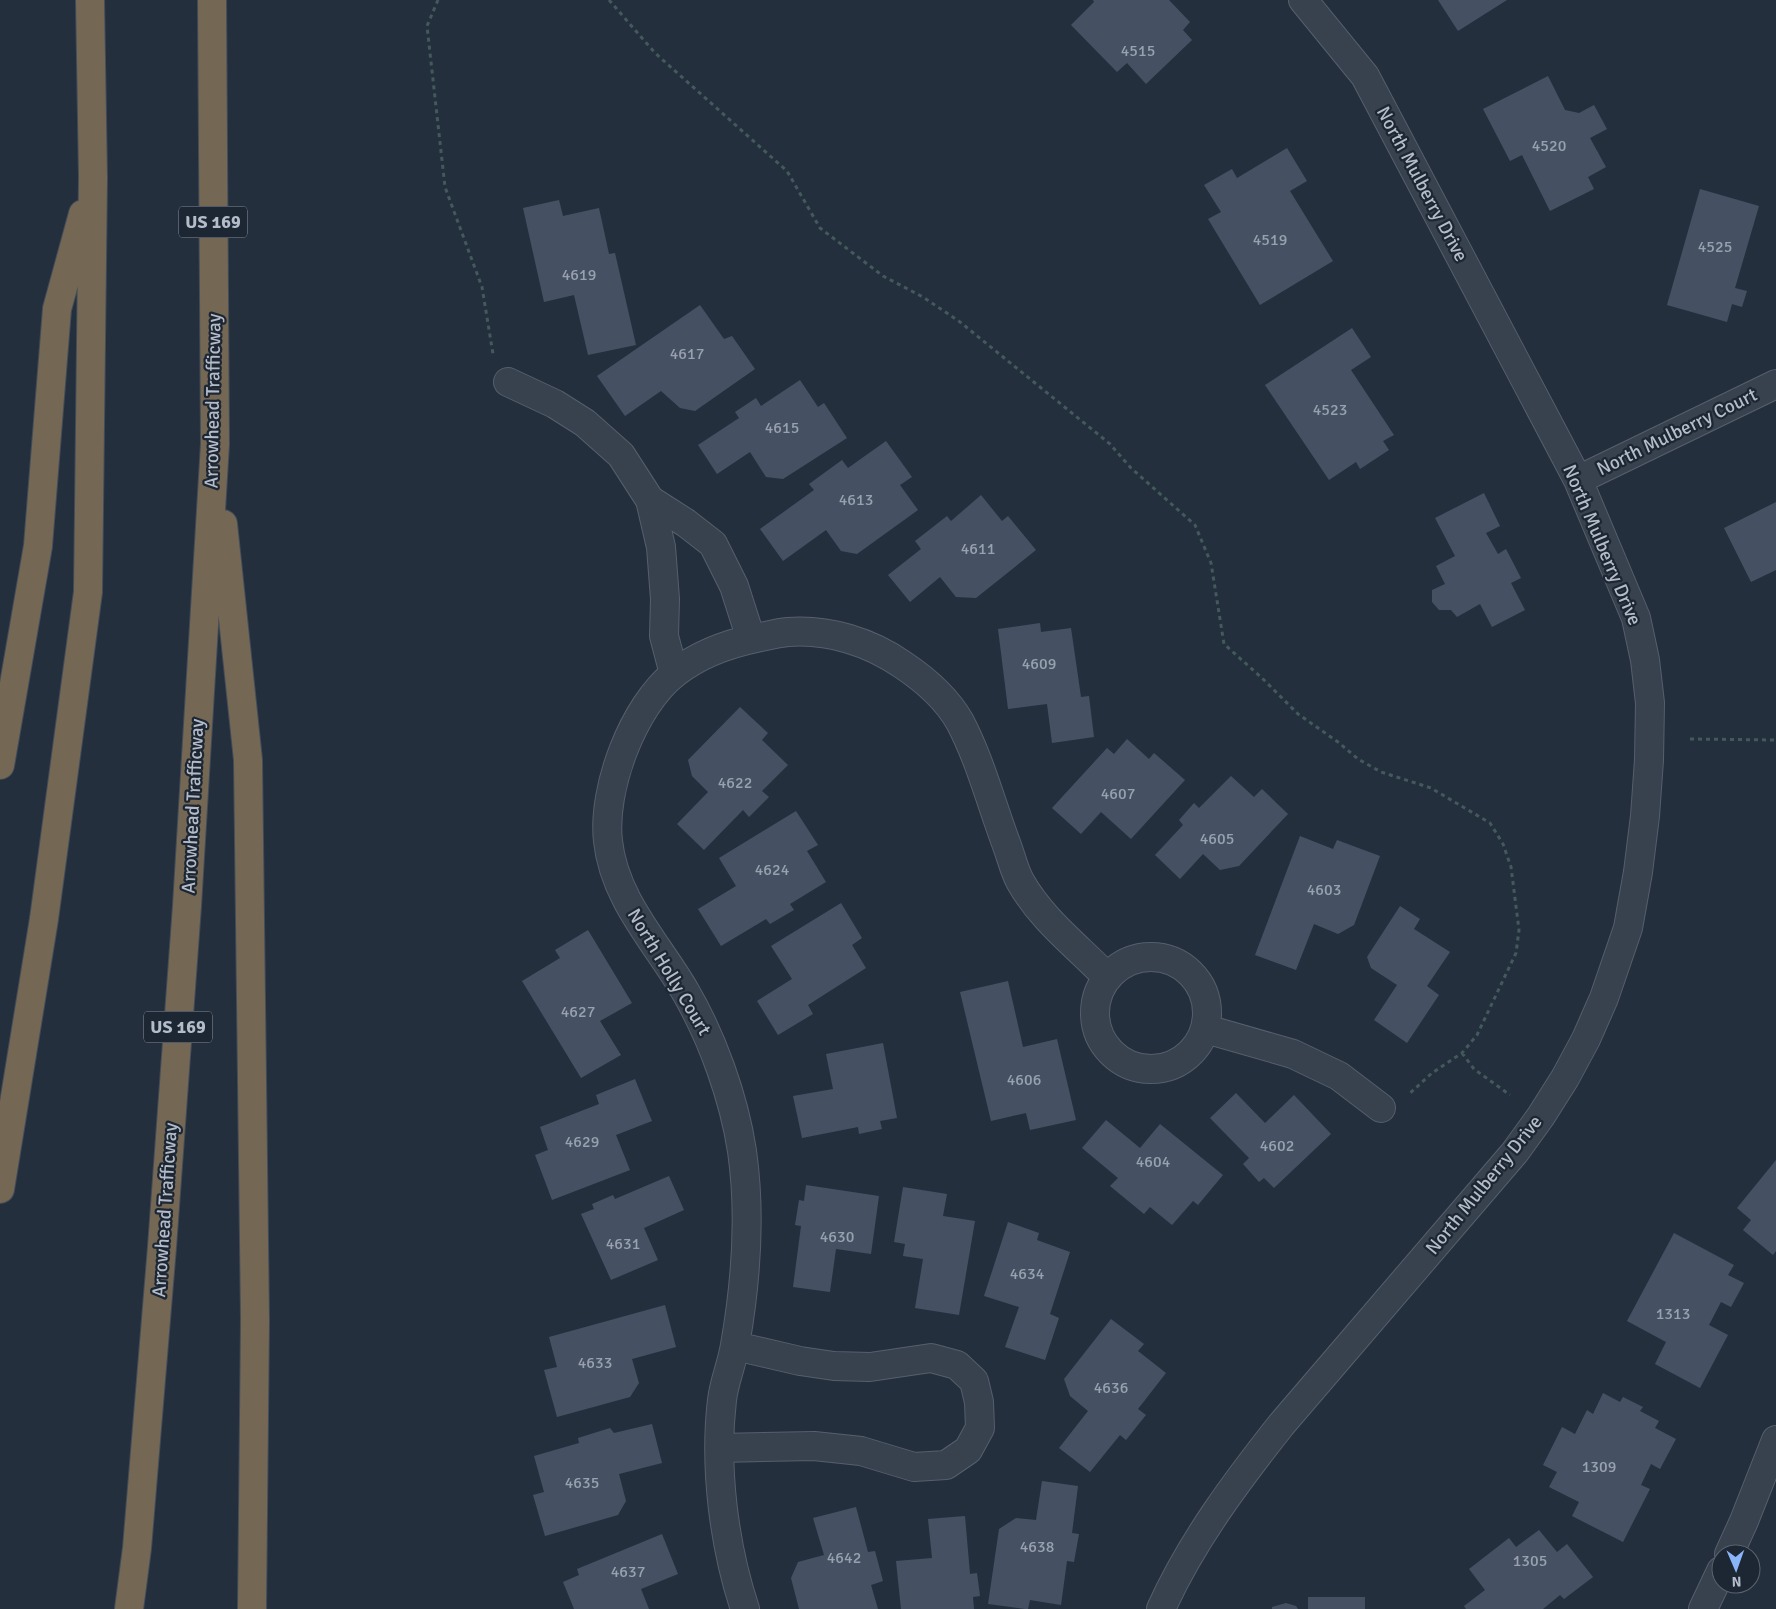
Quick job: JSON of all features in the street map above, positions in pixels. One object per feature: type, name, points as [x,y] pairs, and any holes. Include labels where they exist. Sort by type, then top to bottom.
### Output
[{"type":"highway","points":[[0,1189],[44,919],[88,592],[93,177],[90,0]]},
{"type":"highway","name":"Arrowhead Trafficway","points":[[129,1609],[137,1548],[162,1247],[187,906],[215,444],[212,0]]},
{"type":"highway","points":[[0,765],[38,546],[57,309],[93,177]]},
{"type":"highway","points":[[215,444],[248,760],[255,1320],[252,1609]]},
{"type":"street","name":"North Mulberry Drive","points":[[1161,1609],[1215,1513],[1245,1470],[1281,1425],[1515,1152],[1565,1078],[1586,1039],[1604,998],[1628,928],[1645,816],[1650,703],[1645,660],[1636,618],[1578,480],[1365,76],[1303,0]]},
{"type":"street","points":[[508,382],[555,404],[585,423],[621,455],[650,500],[661,547],[665,599],[664,636],[674,674]]},
{"type":"street","name":"North Mulberry Court","points":[[1578,480],[1776,384]]},
{"type":"street","points":[[650,500],[686,523],[713,544],[734,586],[751,640]]},
{"type":"street","name":"North Holly Court","points":[[745,1609],[728,1545],[722,1493],[720,1448],[722,1399],[735,1346],[744,1282],[746,1214],[742,1150],[728,1090],[709,1037],[686,992],[617,883],[608,841],[608,801],[618,764],[632,731],[649,701],[674,674],[726,645],[788,632],[844,637],[876,648],[904,665],[932,688],[958,719],[980,767],[1020,880],[1048,921],[1081,950],[1107,978]]},
{"type":"street","points":[[1152,956],[1178,963],[1197,980],[1207,1004],[1206,1029],[1193,1051],[1173,1065],[1149,1070],[1125,1063],[1106,1047],[1096,1025],[1096,1000],[1107,978],[1127,962],[1152,956]]},
{"type":"street","points":[[1206,1029],[1293,1054],[1339,1076],[1381,1108]]},
{"type":"street","points":[[720,1448],[814,1446],[861,1451],[914,1467],[938,1466],[946,1465],[968,1450],[980,1428],[979,1402],[974,1381],[957,1365],[931,1358],[870,1367],[834,1366],[800,1361],[735,1346]]},
{"type":"street","points":[[1734,1544],[1776,1440]]},
{"type":"street","points":[[1703,1609],[1711,1592]]},
{"type":"path","points":[[438,0],[428,26],[445,187],[482,287],[495,366],[508,382]]},
{"type":"path","points":[[609,0],[655,53],[786,171],[820,228],[883,276],[923,297],[960,322],[1110,444],[1131,468],[1195,525],[1211,563],[1224,644],[1298,714],[1338,742],[1358,759],[1381,772],[1431,788],[1490,823],[1503,844],[1511,867],[1519,930],[1516,953],[1477,1035],[1462,1053],[1432,1073],[1390,1112],[1381,1108]]},
{"type":"path","points":[[1690,739],[1776,740]]},
{"type":"path","points":[[1462,1053],[1474,1069],[1510,1095]]},
{"type":"building","points":[[1093,0],[1169,0],[1190,22],[1183,30],[1192,40],[1146,84],[1127,63],[1117,72],[1071,25],[1094,2]]},
{"type":"building","points":[[1438,0],[1507,0],[1458,31]]},
{"type":"building","points":[[1548,76],[1565,110],[1579,113],[1594,105],[1607,129],[1590,138],[1606,167],[1588,177],[1594,189],[1550,211],[1522,155],[1510,161],[1483,109]]},
{"type":"building","points":[[1287,148],[1307,181],[1290,191],[1333,261],[1260,305],[1208,219],[1221,212],[1204,185],[1232,169],[1237,178]]},
{"type":"building","points":[[1700,189],[1759,206],[1735,288],[1747,291],[1742,307],[1732,304],[1727,322],[1667,305]]},
{"type":"building","points":[[559,200],[563,216],[599,208],[609,254],[615,253],[636,345],[588,355],[574,295],[544,302],[523,208]]},
{"type":"building","points":[[700,305],[724,339],[732,336],[755,369],[695,411],[680,408],[661,391],[625,416],[597,376]]},
{"type":"building","points":[[1352,328],[1371,357],[1351,370],[1394,435],[1383,441],[1389,450],[1360,469],[1356,462],[1329,480],[1265,385]]},
{"type":"building","points":[[800,380],[818,407],[824,403],[847,438],[783,479],[766,477],[750,452],[717,474],[698,445],[739,418],[735,412],[756,398],[761,406]]},
{"type":"building","points":[[886,441],[912,477],[900,485],[918,510],[857,554],[841,551],[826,530],[783,561],[760,529],[814,490],[809,484],[842,460],[848,468]]},
{"type":"building","points":[[1484,493],[1500,526],[1486,533],[1498,554],[1506,549],[1521,578],[1511,583],[1525,610],[1492,627],[1480,604],[1457,617],[1451,610],[1439,610],[1432,602],[1432,590],[1445,584],[1436,566],[1455,556],[1435,518]]},
{"type":"building","points":[[981,495],[1002,521],[1008,516],[1036,550],[976,598],[956,597],[940,577],[910,602],[888,575],[921,549],[915,541],[947,516],[951,521]]},
{"type":"building","points":[[1776,502],[1776,570],[1751,582],[1724,528]]},
{"type":"building","points":[[1040,623],[1041,632],[1071,628],[1081,697],[1089,696],[1094,737],[1052,743],[1047,704],[1008,709],[998,629]]},
{"type":"building","points":[[740,707],[768,733],[762,740],[788,765],[762,791],[769,797],[749,817],[743,810],[704,850],[677,824],[708,792],[692,776],[688,760]]},
{"type":"building","points":[[1127,739],[1149,759],[1154,753],[1185,780],[1131,839],[1101,812],[1081,834],[1052,808],[1107,748],[1114,754]]},
{"type":"building","points":[[1231,776],[1254,797],[1262,789],[1288,814],[1239,866],[1220,870],[1203,854],[1180,879],[1155,855],[1183,825],[1179,820],[1194,803],[1199,808]]},
{"type":"building","points":[[796,811],[818,845],[807,851],[826,882],[790,904],[794,910],[770,924],[766,919],[721,946],[698,909],[736,886],[719,858]]},
{"type":"building","points":[[1300,836],[1333,849],[1337,840],[1380,856],[1354,925],[1338,934],[1314,924],[1296,970],[1255,955]]},
{"type":"building","points":[[841,903],[862,938],[852,945],[866,968],[808,1005],[813,1014],[778,1035],[757,1001],[792,979],[771,946]]},
{"type":"building","points":[[1400,906],[1420,919],[1414,929],[1450,952],[1427,986],[1439,995],[1407,1043],[1374,1020],[1397,985],[1371,968],[1367,957]]},
{"type":"building","points":[[588,930],[632,1003],[600,1021],[621,1055],[581,1078],[522,981],[560,958],[555,950]]},
{"type":"building","points":[[1008,981],[1023,1047],[1057,1039],[1076,1120],[1030,1130],[1026,1113],[991,1121],[960,992]]},
{"type":"building","points":[[883,1043],[897,1118],[880,1121],[882,1129],[859,1134],[858,1127],[802,1138],[793,1096],[833,1089],[826,1054]]},
{"type":"building","points":[[635,1079],[652,1121],[616,1135],[630,1170],[552,1200],[535,1155],[548,1150],[540,1127],[599,1104],[596,1095]]},
{"type":"building","points":[[1236,1093],[1265,1123],[1294,1095],[1331,1134],[1274,1188],[1264,1178],[1259,1182],[1243,1164],[1249,1158],[1210,1118]]},
{"type":"building","points":[[1106,1120],[1140,1148],[1160,1124],[1223,1175],[1198,1205],[1193,1201],[1172,1225],[1150,1207],[1144,1214],[1110,1186],[1118,1178],[1082,1148]]},
{"type":"building","points":[[1776,1160],[1776,1251],[1773,1255],[1743,1230],[1751,1220],[1737,1208]]},
{"type":"building","points":[[669,1176],[684,1210],[644,1228],[658,1260],[611,1280],[581,1214],[594,1209],[592,1204],[613,1195],[615,1199]]},
{"type":"building","points":[[806,1185],[879,1196],[871,1254],[836,1249],[830,1292],[793,1287],[801,1226],[795,1225],[799,1200],[804,1201]]},
{"type":"building","points":[[903,1187],[947,1194],[943,1216],[975,1221],[959,1315],[915,1308],[923,1259],[903,1256],[905,1244],[894,1242]]},
{"type":"building","points":[[1008,1222],[1039,1233],[1037,1240],[1070,1252],[1050,1314],[1059,1318],[1045,1360],[1005,1347],[1019,1307],[984,1296]]},
{"type":"building","points":[[1674,1233],[1734,1265],[1728,1275],[1744,1283],[1731,1307],[1721,1302],[1709,1325],[1728,1335],[1700,1388],[1655,1364],[1666,1342],[1627,1321]]},
{"type":"building","points":[[665,1305],[676,1347],[632,1359],[639,1383],[630,1397],[557,1417],[544,1370],[557,1367],[549,1337]]},
{"type":"building","points":[[1111,1319],[1144,1344],[1138,1351],[1166,1373],[1138,1409],[1146,1415],[1126,1440],[1120,1435],[1090,1472],[1059,1448],[1088,1411],[1070,1396],[1064,1379]]},
{"type":"building","points":[[1603,1393],[1620,1402],[1623,1397],[1643,1407],[1640,1411],[1659,1421],[1655,1428],[1676,1439],[1660,1469],[1651,1464],[1641,1485],[1650,1489],[1623,1542],[1572,1516],[1579,1502],[1549,1487],[1557,1472],[1543,1465],[1562,1427],[1575,1434],[1587,1410],[1593,1414]]},
{"type":"building","points":[[652,1424],[662,1463],[619,1474],[626,1501],[618,1515],[545,1536],[533,1495],[544,1492],[534,1456],[579,1443],[578,1438],[610,1428],[614,1433]]},
{"type":"building","points":[[1042,1481],[1078,1486],[1072,1533],[1079,1534],[1074,1562],[1067,1561],[1061,1605],[1030,1600],[1028,1609],[988,1604],[999,1529],[1016,1518],[1036,1520]]},
{"type":"building","points":[[856,1507],[868,1552],[875,1551],[883,1581],[871,1585],[878,1609],[799,1609],[791,1578],[798,1562],[824,1555],[813,1518]]},
{"type":"building","points":[[965,1516],[970,1574],[977,1573],[980,1596],[973,1597],[974,1609],[901,1609],[896,1561],[932,1558],[928,1519]]},
{"type":"building","points":[[1539,1530],[1557,1552],[1567,1544],[1593,1577],[1564,1599],[1560,1595],[1543,1609],[1466,1609],[1464,1606],[1485,1590],[1469,1569],[1509,1538],[1516,1547]]},
{"type":"building","points":[[662,1534],[678,1574],[641,1589],[649,1609],[574,1609],[563,1582],[579,1575],[577,1569]]},
{"type":"building","points":[[1308,1597],[1365,1597],[1365,1609],[1308,1609]]},
{"type":"building","points":[[1286,1603],[1296,1606],[1298,1609],[1272,1609],[1272,1607]]}]
